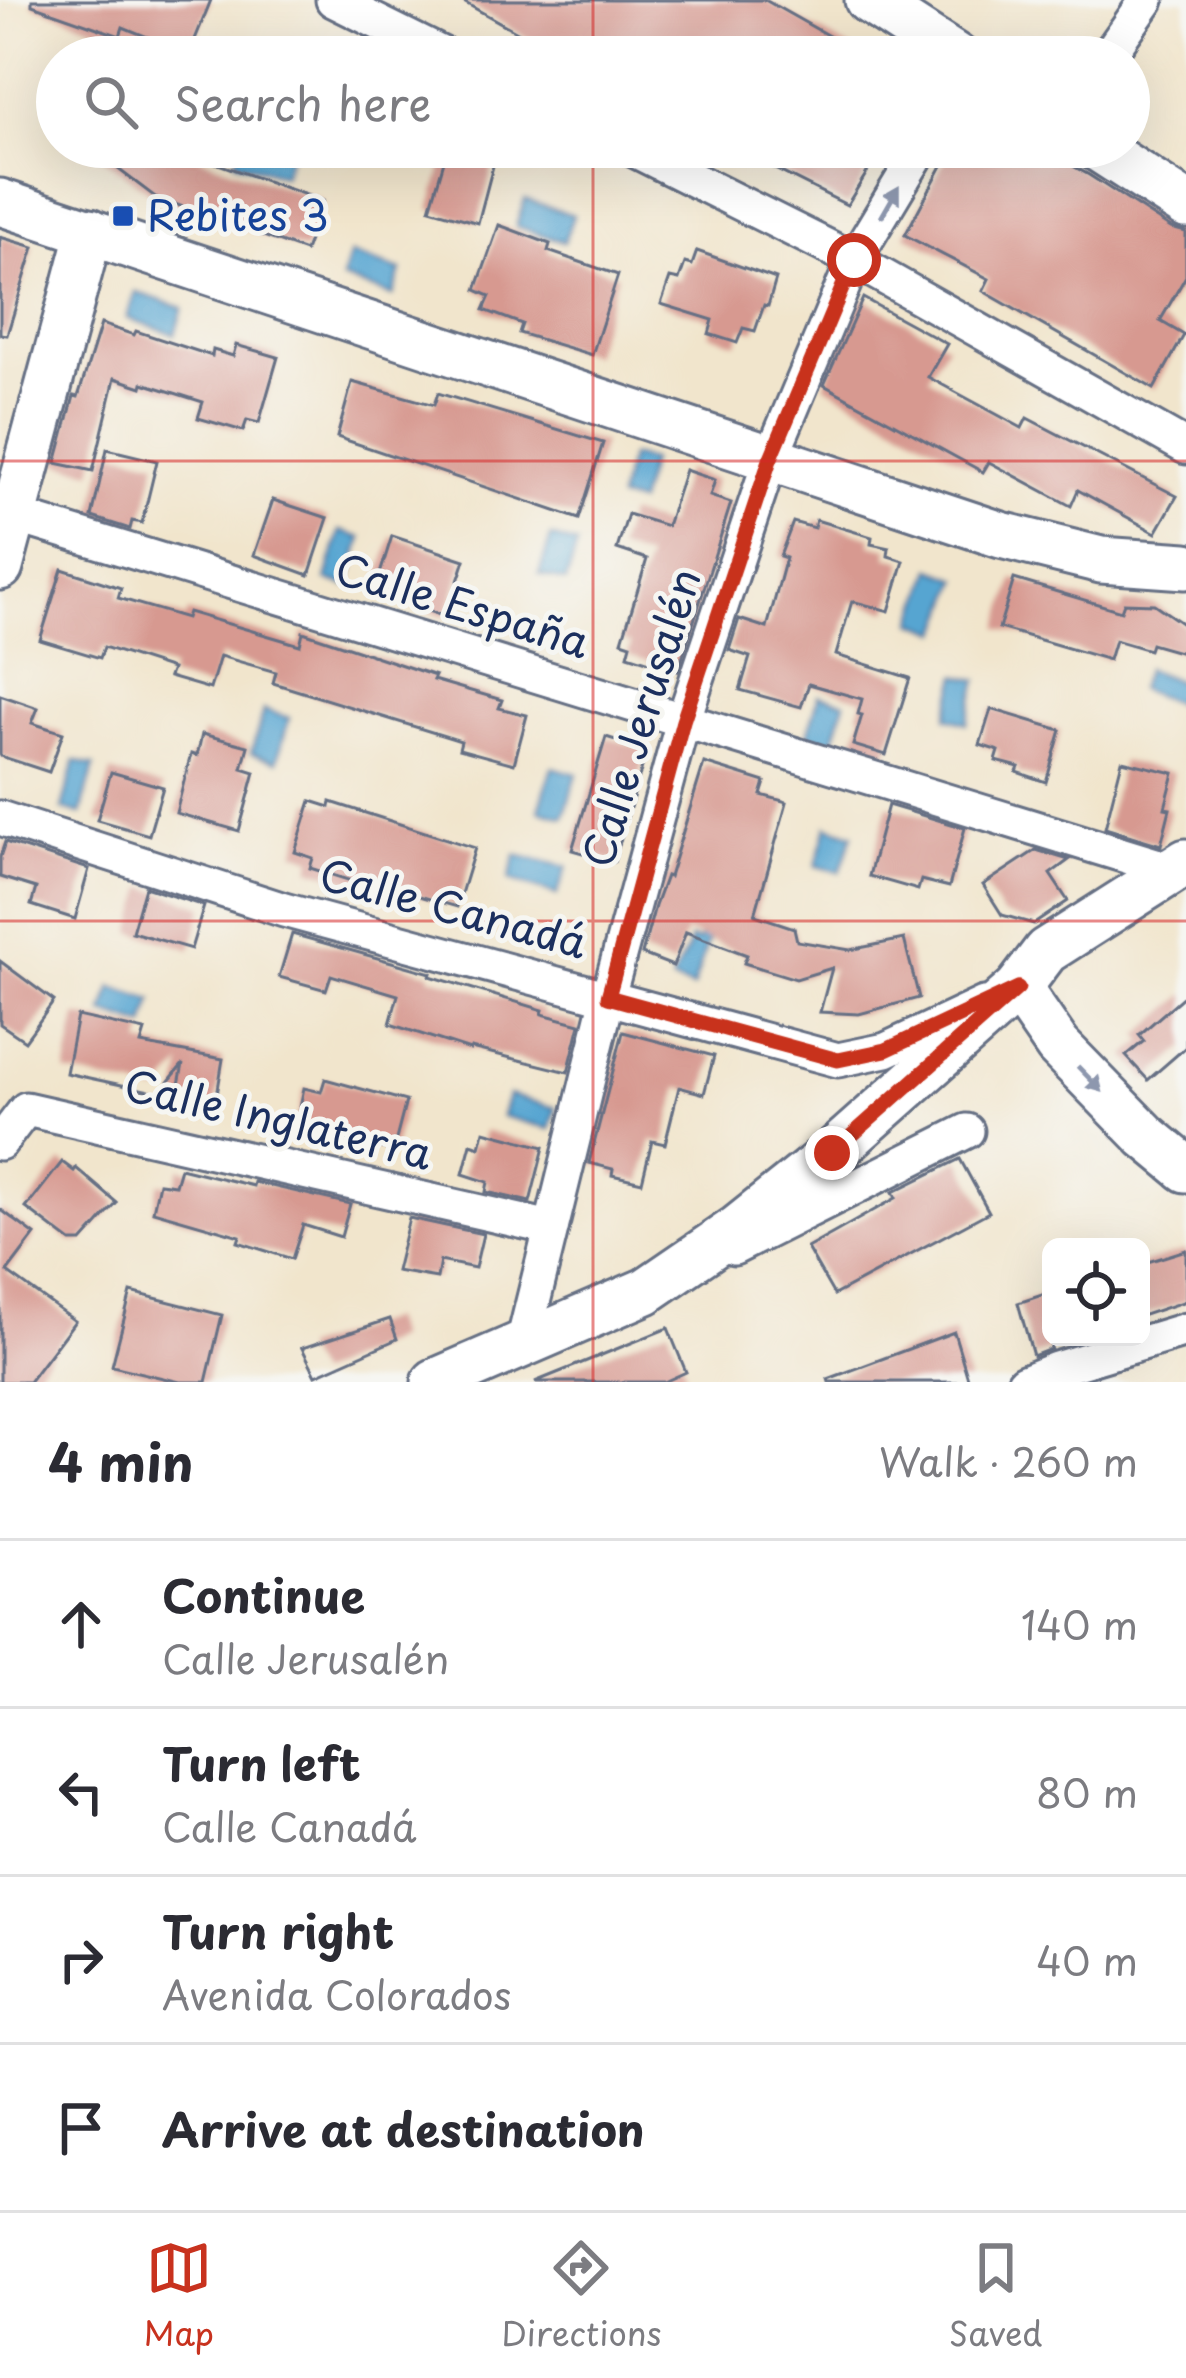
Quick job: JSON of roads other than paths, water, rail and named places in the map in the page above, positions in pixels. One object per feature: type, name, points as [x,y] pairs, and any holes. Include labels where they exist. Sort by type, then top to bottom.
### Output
[{"type":"street","points":[[334,0],[406,36]]},
{"type":"street","points":[[868,0],[924,36]]},
{"type":"street","points":[[1122,36],[1147,0]]},
{"type":"street","points":[[670,168],[854,260],[1186,448]]},
{"type":"street","name":"Calle Jerusalén","points":[[523,1342],[608,997],[683,721],[770,460],[854,260],[909,168]]},
{"type":"street","points":[[1129,168],[1186,205]]},
{"type":"street","points":[[0,202],[1001,535],[1101,560],[1186,566]]},
{"type":"street","points":[[0,567],[7,513],[89,230]]},
{"type":"street","name":"Calle España","points":[[7,513],[683,721],[1179,866]]},
{"type":"street","name":"Calle Canadá","points":[[0,818],[284,910],[838,1060],[886,1050],[1018,988]]},
{"type":"street","points":[[646,1292],[738,1228],[832,1153],[1018,988],[1046,950],[1179,866]]},
{"type":"street","points":[[1018,988],[1058,1046],[1145,1136],[1186,1169]]},
{"type":"street","name":"Calle Inglaterra","points":[[0,1143],[26,1109],[551,1228]]},
{"type":"street","points":[[435,1382],[646,1292],[967,1131]]},
{"type":"street","points":[[1024,1382],[1186,1330]]},
{"type":"water","points":[[257,168],[286,168],[283,176]]},
{"type":"water","points":[[525,199],[573,215],[564,242],[516,226]]},
{"type":"water","points":[[350,254],[401,271],[393,296],[342,279]]},
{"type":"water","points":[[135,292],[183,308],[175,334],[127,318]]},
{"type":"water","points":[[630,456],[650,461],[638,503],[618,499]]},
{"type":"water","points":[[340,531],[362,538],[348,586],[326,580]]},
{"type":"water","points":[[551,537],[577,545],[566,582],[539,574]]},
{"type":"water","points":[[932,569],[959,579],[940,632],[914,622]]},
{"type":"water","points":[[1146,669],[1186,684],[1178,704],[1138,689]]},
{"type":"water","points":[[958,675],[978,680],[967,723],[947,717]]},
{"type":"water","points":[[819,695],[845,702],[832,745],[807,737]]},
{"type":"water","points":[[264,710],[289,718],[277,761],[251,753]]},
{"type":"water","points":[[75,761],[94,766],[81,814],[62,809]]},
{"type":"water","points":[[552,767],[577,774],[564,817],[539,810]]},
{"type":"water","points":[[827,826],[853,834],[840,872],[816,866]]},
{"type":"water","points":[[516,855],[567,867],[557,895],[509,880]]},
{"type":"water","points":[[709,937],[693,988],[672,981],[691,939]]},
{"type":"water","points":[[112,987],[153,1000],[145,1026],[104,1013]]},
{"type":"water","points":[[508,1095],[556,1108],[550,1129],[502,1116]]},
{"type":"place","name":"Rebites 3","points":[[123,216]]}]
